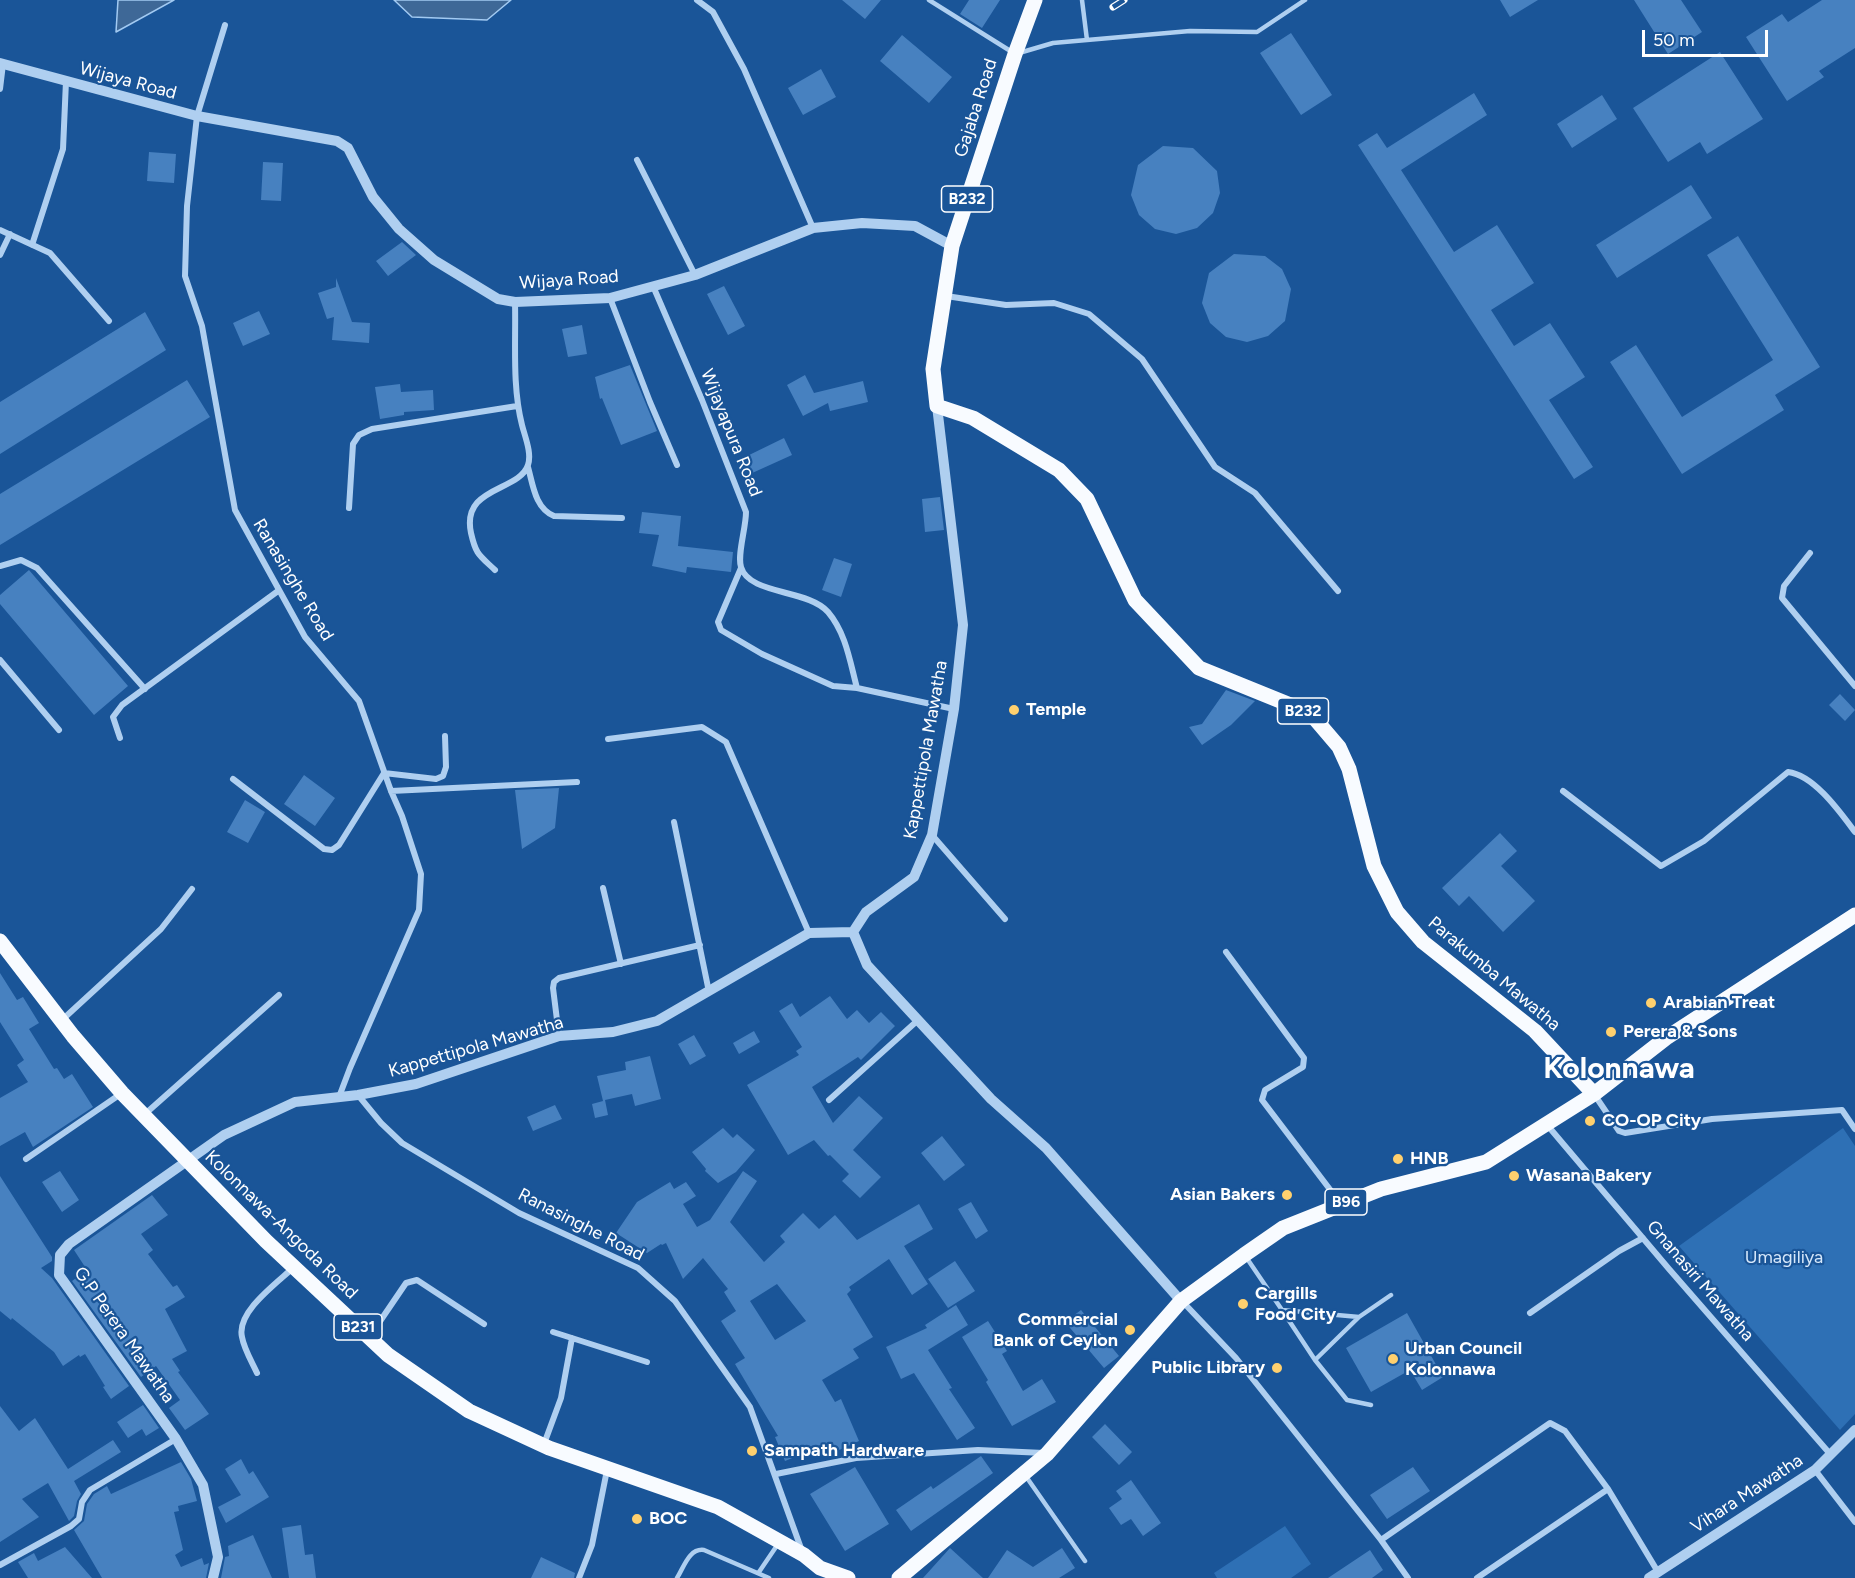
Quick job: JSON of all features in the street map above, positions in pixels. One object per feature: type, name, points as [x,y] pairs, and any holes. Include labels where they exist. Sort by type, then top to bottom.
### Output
[{"type":"main road","name":"Gajaba Road","points":[[938,406],[933,369],[952,246],[1014,54],[1035,0]]},
{"type":"main road","name":"Parakumba Mawatha","points":[[938,406],[974,418],[1059,470],[1087,499],[1135,600],[1199,668],[1310,713],[1339,747],[1349,769],[1374,866],[1397,912],[1423,942],[1535,1031],[1593,1094]]},
{"type":"main road","name":"B96","points":[[899,1578],[1047,1454],[1181,1301],[1244,1255],[1283,1228],[1341,1204],[1381,1189],[1486,1162],[1547,1125],[1593,1094],[1666,1038],[1855,915]]},
{"type":"main road","name":"Kolonnawa-Angoda Road","points":[[0,941],[61,1020],[122,1093],[187,1162],[388,1356],[469,1411],[544,1446],[717,1507],[804,1555],[823,1573],[848,1578]]},
{"type":"street","points":[[697,0],[713,12],[744,69],[813,228]]},
{"type":"street","name":"Ranasinghe Road","points":[[225,26],[197,116],[187,206],[185,276],[202,327],[235,510],[305,637],[358,701],[402,816],[421,874],[419,910],[338,1098]]},
{"type":"street","points":[[0,88],[2,63]]},
{"type":"street","name":"Wijaya Road","points":[[2,63],[197,116],[337,141],[348,148],[373,197],[399,229],[434,260],[498,299],[515,302],[610,298],[695,275],[813,228],[862,223],[915,226],[952,246]]},
{"type":"street","points":[[32,245],[63,149],[66,81]]},
{"type":"street","points":[[637,160],[695,275]]},
{"type":"street","points":[[0,230],[50,253],[109,321]]},
{"type":"street","points":[[0,255],[10,234]]},
{"type":"street","name":"Wijayapura Road","points":[[653,286],[702,400],[746,512],[746,528],[740,551],[741,568],[718,621],[721,630],[762,654],[832,686],[857,688]]},
{"type":"street","points":[[943,295],[1006,305],[1054,303],[1089,314],[1142,359],[1215,467],[1256,493],[1338,591]]},
{"type":"street","points":[[610,298],[677,465]]},
{"type":"street","points":[[515,302],[517,406],[529,453],[528,467],[539,505],[546,513],[554,516],[622,518]]},
{"type":"street","points":[[349,508],[353,444],[359,435],[372,429],[517,406]]},
{"type":"street","name":"Kappettipola Mawatha","points":[[187,1162],[224,1135],[294,1102],[338,1098],[416,1084],[560,1036],[613,1032],[657,1021],[809,933],[853,932],[866,912],[914,877],[932,835],[954,709],[963,625],[938,406]]},
{"type":"street","points":[[495,570],[476,552],[470,526],[474,506],[489,492],[515,479],[528,467]]},
{"type":"street","points":[[1810,553],[1784,586],[1782,598],[1855,686]]},
{"type":"street","points":[[0,566],[21,560],[37,568],[145,688]]},
{"type":"street","points":[[741,568],[750,579],[763,588],[803,596],[826,610],[842,632],[857,688],[954,709]]},
{"type":"street","points":[[120,738],[113,717],[122,705],[278,591]]},
{"type":"street","points":[[0,660],[59,730]]},
{"type":"street","points":[[608,739],[702,727],[726,742],[809,933]]},
{"type":"street","points":[[233,779],[324,849],[332,850],[339,845],[384,773],[436,779],[443,776],[446,767],[445,736]]},
{"type":"street","points":[[1563,791],[1661,866],[1704,840],[1788,772],[1799,773],[1833,802],[1855,832]]},
{"type":"street","points":[[391,791],[577,782]]},
{"type":"street","points":[[674,822],[709,992]]},
{"type":"street","points":[[932,835],[1005,918]]},
{"type":"street","points":[[603,888],[621,964]]},
{"type":"street","points":[[61,1020],[161,929],[192,889]]},
{"type":"street","points":[[853,932],[867,965],[917,1021],[991,1100],[1046,1148],[1181,1301],[1236,1358],[1381,1540],[1408,1578]]},
{"type":"street","points":[[560,1036],[554,982],[559,978],[699,945]]},
{"type":"street","points":[[1226,952],[1304,1059],[1303,1067],[1265,1090],[1262,1100],[1341,1204]]},
{"type":"street","points":[[144,1115],[279,995]]},
{"type":"street","points":[[829,1100],[917,1021]]},
{"type":"street","points":[[27,1159],[122,1093]]},
{"type":"street","points":[[1593,1094],[1619,1131],[1625,1133],[1712,1119],[1842,1110],[1855,1129]]},
{"type":"street","name":"Ranasinghe Road","points":[[358,1095],[381,1123],[402,1143],[519,1212],[638,1268],[675,1301],[750,1407],[804,1555]]},
{"type":"street","name":"Gnanasiri Mawatha","points":[[1547,1125],[1831,1455]]},
{"type":"street","name":"G.P Perera Mawatha","points":[[187,1162],[69,1244],[60,1255],[59,1275],[176,1439],[203,1485],[218,1557],[213,1578]]},
{"type":"street","points":[[1530,1312],[1619,1251],[1643,1238]]},
{"type":"street","points":[[257,1373],[241,1336],[242,1323],[253,1305],[294,1267]]},
{"type":"street","points":[[369,1338],[406,1283],[417,1280],[484,1324]]},
{"type":"street","points":[[553,1332],[647,1362]]},
{"type":"street","points":[[544,1446],[561,1398],[572,1338]]},
{"type":"street","points":[[1381,1540],[1550,1423],[1565,1431],[1608,1490],[1653,1575]]},
{"type":"street","name":"Vihara Mawatha","points":[[1653,1575],[1815,1470],[1855,1430]]},
{"type":"street","points":[[0,1564],[71,1526],[79,1519],[82,1502],[90,1490],[176,1439]]},
{"type":"street","points":[[776,1474],[856,1458],[978,1450],[1047,1454]]},
{"type":"street","points":[[579,1578],[592,1545],[607,1470]]},
{"type":"street","points":[[1815,1470],[1855,1522]]},
{"type":"street","points":[[1477,1578],[1608,1490]]},
{"type":"lane","points":[[929,0],[1014,54],[1053,43],[1190,31],[1257,32],[1305,0]]},
{"type":"lane","points":[[1083,0],[1087,40]]},
{"type":"lane","points":[[1244,1255],[1316,1360],[1347,1400],[1371,1405]]},
{"type":"lane","points":[[1316,1360],[1359,1317],[1391,1295]]},
{"type":"lane","points":[[1282,1310],[1359,1317]]},
{"type":"lane","points":[[1024,1473],[1085,1561]]},
{"type":"lane","points":[[759,1572],[779,1541]]},
{"type":"lane","points":[[677,1578],[692,1553],[698,1549],[769,1578]]},
{"type":"green space","name":"Umagiliya","points":[[1843,1128],[1855,1146],[1855,1414],[1840,1430],[1679,1246]]},
{"type":"green space","points":[[1285,1526],[1311,1564],[1291,1578],[1217,1578],[1214,1573]]},
{"type":"shaded area","points":[[118,0],[174,0],[116,32]]},
{"type":"shaded area","points":[[394,0],[511,0],[487,20],[412,17]]},
{"type":"building","points":[[842,0],[881,0],[865,19]]},
{"type":"building","points":[[969,0],[1000,0],[982,28],[960,14]]},
{"type":"building","points":[[1500,0],[1538,0],[1510,17]]},
{"type":"building","points":[[1634,0],[1681,0],[1702,32],[1668,54]]},
{"type":"building","points":[[1822,0],[1855,0],[1855,48],[1819,71],[1824,77],[1787,101],[1746,37],[1782,14],[1788,22]]},
{"type":"building","points":[[1291,33],[1332,95],[1301,115],[1260,53]]},
{"type":"building","points":[[902,35],[952,77],[929,103],[880,61]]},
{"type":"building","points":[[1720,52],[1763,119],[1707,154],[1700,142],[1668,162],[1633,108]]},
{"type":"building","points":[[821,69],[836,97],[803,115],[788,88]]},
{"type":"building","points":[[1474,93],[1487,115],[1401,170],[1454,252],[1497,225],[1534,283],[1491,310],[1514,346],[1550,323],[1585,377],[1549,400],[1593,467],[1574,479],[1358,145],[1377,133],[1387,148]]},
{"type":"building","points":[[1602,95],[1617,119],[1572,148],[1557,124]]},
{"type":"building","points":[[1163,146],[1193,148],[1217,171],[1220,193],[1213,213],[1197,228],[1176,234],[1155,229],[1139,215],[1131,195],[1138,165]]},
{"type":"building","points":[[149,152],[176,154],[174,183],[147,181]]},
{"type":"building","points":[[263,162],[283,163],[281,201],[261,200]]},
{"type":"building","points":[[1691,185],[1712,218],[1617,278],[1596,245]]},
{"type":"building","points":[[1738,236],[1820,367],[1775,395],[1784,410],[1682,474],[1610,362],[1636,345],[1682,417],[1773,360],[1707,255]]},
{"type":"building","points":[[402,242],[416,255],[388,276],[376,261]]},
{"type":"building","points":[[1234,254],[1265,256],[1282,269],[1291,289],[1285,321],[1268,336],[1247,342],[1226,337],[1210,323],[1202,303],[1209,273]]},
{"type":"building","points":[[336,278],[352,322],[370,323],[369,343],[332,340],[334,317],[327,319],[318,293],[336,287]]},
{"type":"building","points":[[724,286],[745,326],[728,335],[707,294]]},
{"type":"building","points":[[259,311],[270,334],[243,346],[233,323]]},
{"type":"building","points":[[145,312],[166,350],[0,454],[0,402]]},
{"type":"building","points":[[582,325],[587,354],[568,357],[562,329]]},
{"type":"building","points":[[630,365],[657,431],[621,445],[602,398],[600,399],[595,377]]},
{"type":"building","points":[[805,375],[814,393],[863,381],[868,402],[830,411],[828,403],[803,416],[787,385]]},
{"type":"building","points":[[187,380],[210,417],[0,545],[0,494]]},
{"type":"building","points":[[400,384],[401,392],[433,390],[434,410],[404,412],[404,415],[380,419],[375,387]]},
{"type":"building","points":[[784,438],[792,455],[750,474],[743,458]]},
{"type":"building","points":[[940,497],[944,530],[925,532],[922,499]]},
{"type":"building","points":[[642,512],[681,516],[678,546],[733,552],[731,572],[687,567],[686,573],[652,566],[659,535],[639,533]]},
{"type":"building","points":[[834,558],[852,564],[841,597],[822,590]]},
{"type":"building","points":[[29,570],[128,686],[94,715],[0,604],[0,595]]},
{"type":"building","points":[[1226,690],[1255,701],[1231,725],[1202,745],[1189,727],[1202,724]]},
{"type":"building","points":[[1840,694],[1855,710],[1845,721],[1829,705]]},
{"type":"building","points":[[304,775],[335,798],[315,826],[284,804]]},
{"type":"building","points":[[559,788],[555,828],[522,849],[515,790]]},
{"type":"building","points":[[245,800],[265,812],[248,843],[227,832]]},
{"type":"building","points":[[1500,833],[1517,851],[1501,866],[1535,901],[1503,932],[1469,896],[1459,906],[1442,888]]},
{"type":"building","points":[[0,973],[17,1000],[23,997],[39,1023],[29,1029],[54,1069],[57,1068],[64,1079],[72,1074],[93,1107],[33,1147],[25,1132],[0,1146],[0,1098],[28,1082],[17,1065],[24,1060],[0,1022]]},
{"type":"building","points":[[830,996],[847,1019],[857,1010],[869,1023],[881,1012],[895,1026],[861,1060],[858,1057],[812,1087],[833,1123],[859,1096],[883,1118],[853,1150],[881,1177],[860,1198],[842,1181],[849,1174],[814,1140],[788,1155],[747,1085],[799,1055],[796,1051],[802,1047],[779,1011],[792,1003],[800,1017]]},
{"type":"building","points":[[754,1031],[760,1042],[739,1054],[733,1043]]},
{"type":"building","points":[[694,1035],[706,1056],[690,1065],[678,1044]]},
{"type":"building","points":[[650,1056],[661,1099],[635,1106],[632,1094],[605,1100],[608,1115],[595,1118],[592,1104],[603,1101],[597,1076],[626,1070],[625,1062]]},
{"type":"building","points":[[555,1105],[562,1119],[533,1131],[527,1117]]},
{"type":"building","points":[[723,1128],[733,1138],[737,1134],[755,1150],[736,1172],[718,1183],[705,1171],[706,1169],[692,1152]]},
{"type":"building","points":[[942,1136],[965,1165],[944,1181],[921,1153]]},
{"type":"building","points":[[60,1171],[79,1200],[62,1212],[42,1182]]},
{"type":"building","points":[[743,1171],[757,1181],[730,1222],[764,1262],[785,1242],[780,1236],[803,1213],[819,1229],[835,1215],[857,1240],[919,1204],[933,1229],[904,1246],[928,1284],[912,1295],[889,1259],[849,1287],[851,1290],[847,1294],[873,1337],[853,1349],[859,1358],[822,1380],[835,1402],[841,1399],[859,1441],[826,1456],[822,1446],[785,1461],[775,1437],[778,1436],[735,1364],[745,1358],[721,1321],[736,1311],[724,1292],[728,1289],[703,1258],[683,1279],[666,1243],[647,1253],[616,1233],[637,1202],[670,1182],[674,1189],[686,1182],[696,1196],[683,1204],[697,1227],[710,1220]],"holes":[[[777,1284],[806,1321],[775,1340],[750,1301]]]},
{"type":"building","points":[[0,1176],[52,1257],[52,1261],[41,1268],[52,1278],[129,1386],[111,1399],[85,1354],[80,1357],[79,1355],[63,1366],[54,1352],[0,1311]]},
{"type":"building","points":[[152,1195],[168,1215],[141,1234],[153,1250],[148,1254],[173,1287],[177,1285],[185,1297],[165,1309],[187,1351],[172,1359],[180,1371],[178,1372],[209,1414],[185,1430],[169,1408],[180,1400],[156,1366],[141,1377],[72,1281],[87,1270],[74,1250]]},
{"type":"building","points":[[971,1202],[988,1231],[976,1239],[958,1209]]},
{"type":"building","points":[[955,1261],[975,1291],[948,1308],[928,1279]]},
{"type":"building","points":[[956,1305],[968,1325],[928,1350],[952,1388],[949,1389],[975,1428],[957,1440],[914,1373],[901,1379],[886,1347],[927,1328],[925,1325]]},
{"type":"building","points":[[1081,1310],[1119,1356],[1104,1368],[1065,1322]]},
{"type":"building","name":"Urban Council Kolonnawa","points":[[1407,1313],[1443,1377],[1422,1390],[1410,1370],[1371,1392],[1346,1348]]},
{"type":"building","points":[[988,1321],[1007,1351],[1002,1354],[1023,1391],[1042,1379],[1056,1402],[1012,1426],[962,1337]]},
{"type":"building","points":[[143,1405],[159,1428],[146,1436],[142,1429],[128,1438],[117,1422]]},
{"type":"building","points":[[0,1406],[19,1431],[35,1418],[68,1469],[113,1440],[121,1452],[74,1481],[81,1494],[74,1516],[69,1521],[48,1483],[22,1499],[39,1517],[0,1542]]},
{"type":"building","points":[[1105,1424],[1132,1452],[1119,1465],[1092,1437]]},
{"type":"building","points":[[981,1456],[993,1473],[911,1531],[896,1510],[931,1486],[933,1489]]},
{"type":"building","points":[[241,1459],[249,1474],[253,1471],[269,1497],[226,1523],[218,1507],[241,1495],[225,1469]]},
{"type":"building","points":[[181,1462],[191,1479],[197,1501],[178,1506],[179,1511],[174,1512],[183,1550],[175,1555],[181,1567],[202,1558],[204,1565],[209,1563],[206,1578],[102,1578],[74,1530],[84,1521],[87,1504],[94,1494],[107,1486],[111,1494]]},
{"type":"building","points":[[855,1467],[889,1524],[845,1551],[810,1494]]},
{"type":"building","points":[[1413,1467],[1430,1491],[1387,1519],[1370,1495]]},
{"type":"building","points":[[1131,1480],[1161,1523],[1143,1536],[1131,1519],[1121,1525],[1109,1508],[1122,1499],[1116,1491]]},
{"type":"building","points":[[301,1525],[305,1555],[313,1554],[316,1578],[289,1578],[282,1528]]},
{"type":"building","points":[[253,1535],[272,1578],[221,1578],[225,1557],[229,1556],[228,1546]]},
{"type":"building","points":[[65,1547],[92,1578],[28,1578],[18,1562],[34,1553],[38,1561]]},
{"type":"building","points":[[950,1548],[983,1578],[923,1578]]},
{"type":"building","points":[[1062,1548],[1075,1568],[1059,1578],[988,1578],[1007,1550],[1033,1567]]},
{"type":"building","points":[[1370,1550],[1383,1570],[1372,1578],[1328,1578]]},
{"type":"building","points":[[541,1557],[575,1573],[574,1578],[531,1578]]},
{"type":"railway","points":[[1113,7],[1124,0]]},
{"type":"place","name":"Temple","points":[[1014,710]]},
{"type":"place","name":"Arabian Treat","points":[[1651,1003]]},
{"type":"place","name":"Perera & Sons","points":[[1611,1032]]},
{"type":"place","name":"CO-OP City","points":[[1590,1121]]},
{"type":"place","name":"HNB","points":[[1398,1159]]},
{"type":"place","name":"Wasana Bakery","points":[[1514,1176]]},
{"type":"place","name":"Asian Bakers","points":[[1287,1195]]},
{"type":"place","name":"Cargills Food City","points":[[1243,1304]]},
{"type":"place","name":"Commercial Bank of Ceylon","points":[[1130,1330]]},
{"type":"place","name":"Urban Council Kolonnawa","points":[[1393,1359]]},
{"type":"place","name":"Public Library","points":[[1277,1368]]},
{"type":"place","name":"Sampath Hardware","points":[[752,1451]]},
{"type":"place","name":"BOC","points":[[637,1519]]},
{"type":"district","name":"Kolonnawa","points":[[1619,1069]]}]
